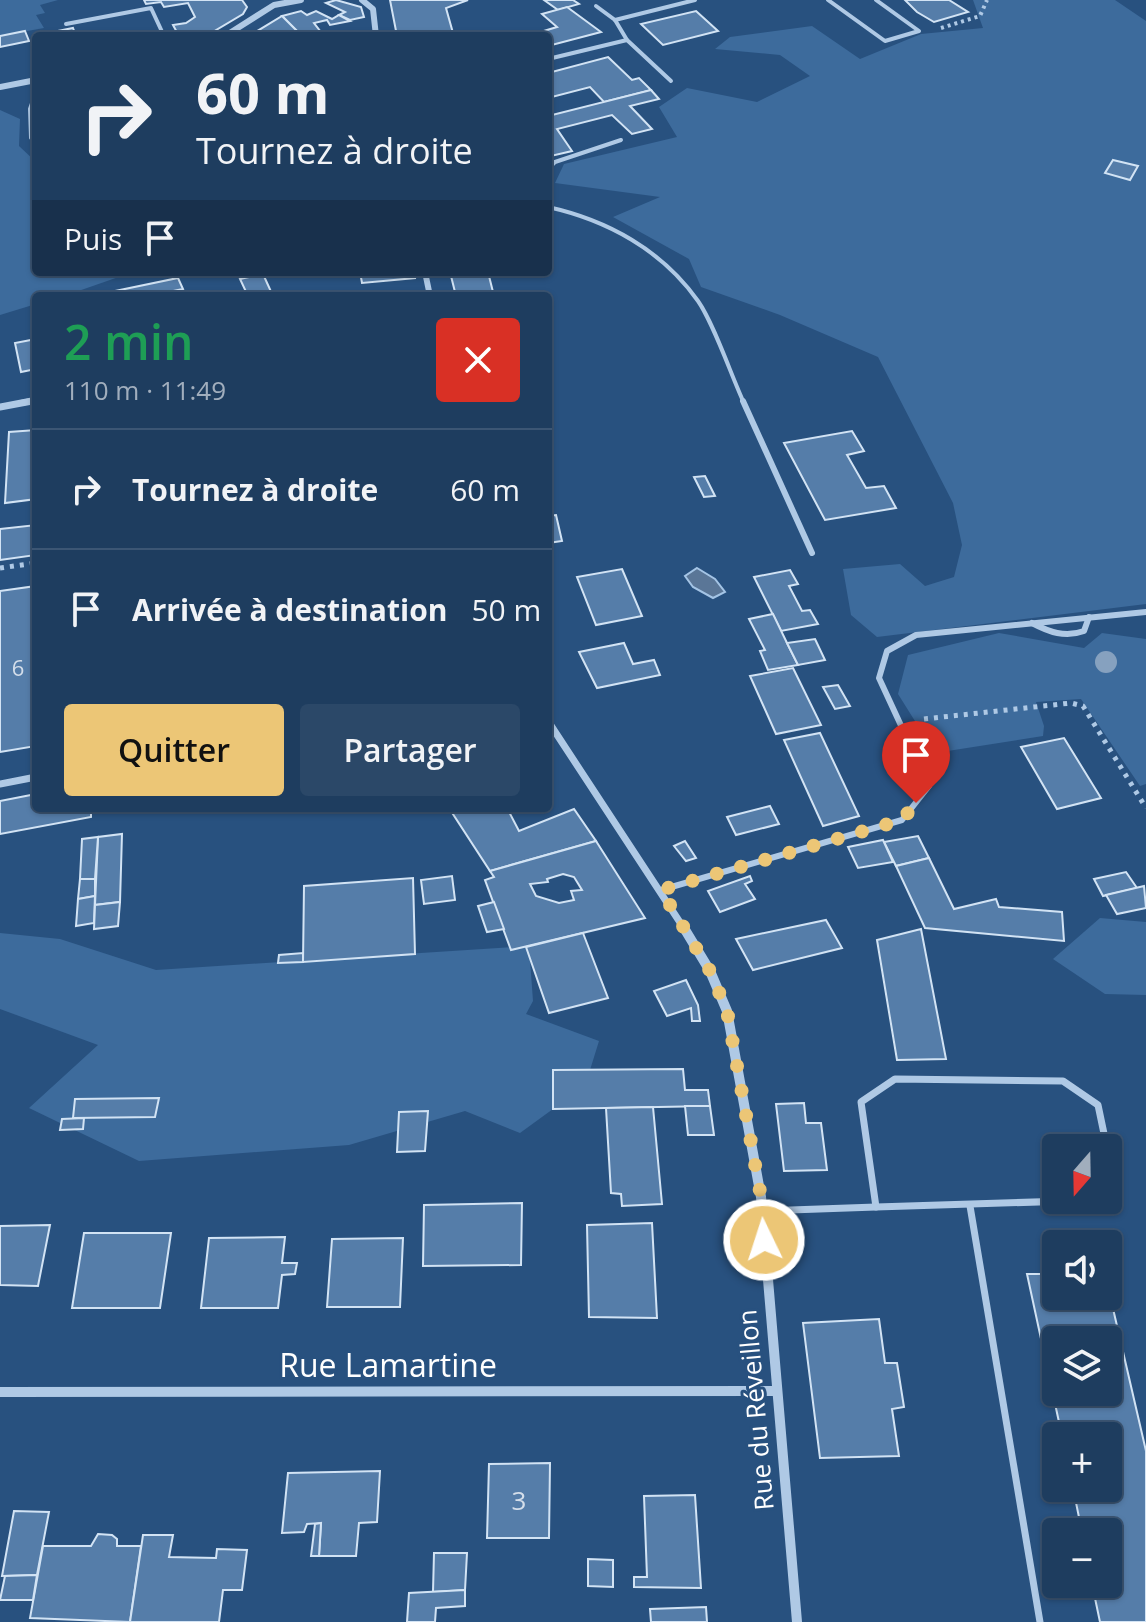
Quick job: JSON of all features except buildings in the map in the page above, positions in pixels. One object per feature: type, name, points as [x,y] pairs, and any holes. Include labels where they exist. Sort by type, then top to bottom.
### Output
[{"type":"street","points":[[266,0],[274,5]]},
{"type":"street","points":[[231,32],[274,5],[301,0]]},
{"type":"street","points":[[362,0],[373,9],[376,32]]},
{"type":"street","points":[[0,87],[32,82]]},
{"type":"street","points":[[0,407],[32,401]]},
{"type":"street","name":"Rue du Réveillon","points":[[552,727],[661,890],[710,971],[727,1011],[762,1211],[797,1622]]},
{"type":"street","points":[[0,784],[32,778]]},
{"type":"street","name":"Rue Lamartine","points":[[0,1392],[777,1391]]},
{"type":"lane","points":[[615,20],[695,0]]},
{"type":"lane","points":[[828,0],[885,41],[919,31]]},
{"type":"lane","points":[[876,0],[919,31]]},
{"type":"lane","points":[[596,6],[615,20],[627,40],[671,81]]},
{"type":"lane","points":[[66,24],[151,8],[163,32]]},
{"type":"lane","points":[[552,58],[627,40]]},
{"type":"lane","points":[[32,103],[32,138]]},
{"type":"lane","points":[[552,165],[621,140]]},
{"type":"lane","points":[[552,208],[576,213],[644,244],[698,301],[812,553]]},
{"type":"lane","points":[[661,890],[902,820],[929,786],[879,678],[887,651],[916,635],[1146,612]]},
{"type":"lane","points":[[1032,623],[1050,632],[1072,636],[1084,631],[1089,617]]},
{"type":"lane","points":[[876,1207],[861,1102],[895,1079],[1063,1081],[1098,1105],[1104,1134]]},
{"type":"lane","points":[[762,1211],[1042,1203]]},
{"type":"lane","points":[[970,1206],[1040,1622]]},
{"type":"path","points":[[919,31],[951,26],[980,16],[987,0]]},
{"type":"path","points":[[0,568],[32,564]]},
{"type":"path","points":[[899,722],[1071,703],[1083,706],[1146,808]]},
{"type":"shaded area","points":[[0,0],[58,0],[40,5],[45,13],[36,15],[44,28],[0,36]]},
{"type":"shaded area","points":[[973,0],[1115,0],[1146,21],[1146,604],[877,637],[851,615],[843,569],[900,564],[925,586],[954,577],[962,545],[953,503],[878,357],[780,315],[701,287],[689,259],[613,217],[660,197],[555,183],[564,164],[677,137],[659,107],[687,88],[757,102],[810,76],[780,55],[715,49],[730,37],[812,26],[860,59],[921,34],[983,28]]},
{"type":"shaded area","points":[[0,110],[20,119],[19,146],[32,158],[32,276],[122,276],[76,292],[32,292],[32,305],[0,315]]},
{"type":"shaded area","points":[[697,568],[715,579],[725,592],[713,598],[693,587],[685,576]]},
{"type":"shaded area","points":[[999,633],[1084,648],[1102,633],[1146,639],[1146,784],[1140,786],[1081,699],[1036,702],[1044,726],[1043,736],[935,753],[898,694],[908,655]]},
{"type":"shaded area","points":[[1100,918],[1146,922],[1146,995],[1105,994],[1053,959]]},
{"type":"shaded area","points":[[0,933],[60,939],[156,970],[529,946],[533,1001],[526,1014],[599,1041],[590,1070],[554,1070],[553,1109],[520,1133],[465,1111],[349,1145],[139,1161],[29,1108],[98,1045],[0,1009]]},
{"type":"route","points":[[764,1240],[761,1197],[727,1011],[710,971],[661,890],[902,820],[916,803]]}]
